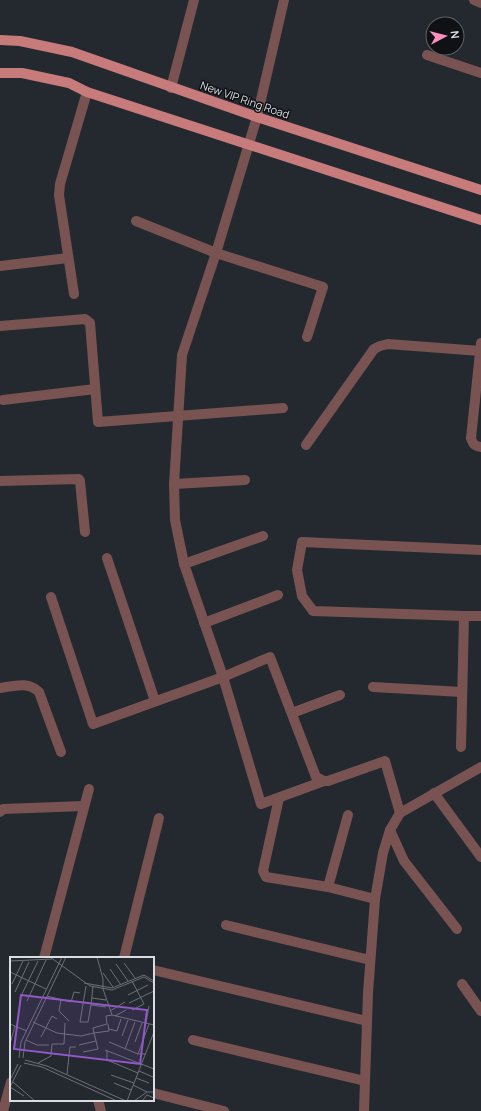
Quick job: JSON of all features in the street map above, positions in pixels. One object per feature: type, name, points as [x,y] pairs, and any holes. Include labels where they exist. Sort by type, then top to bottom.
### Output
[{"type":"main road","name":"New VIP Ring Road","points":[[0,40],[20,41],[72,52],[171,88],[481,190]]},
{"type":"main road","points":[[0,73],[22,72],[69,83],[87,92],[481,220]]},
{"type":"street","points":[[171,88],[194,0]]},
{"type":"street","points":[[284,0],[250,145],[182,355],[174,484],[175,520],[184,564],[223,677],[261,804],[385,761],[400,813]]},
{"type":"street","points":[[474,0],[481,3]]},
{"type":"street","points":[[430,56],[481,73]]},
{"type":"street","points":[[74,294],[59,195],[60,184],[87,92]]},
{"type":"street","points":[[136,221],[216,253],[323,287],[307,337]]},
{"type":"street","points":[[0,266],[68,258]]},
{"type":"street","points":[[0,326],[85,319],[88,321],[90,324],[98,422],[283,408]]},
{"type":"street","points":[[306,445],[374,349],[388,344],[481,347],[471,438],[472,444],[481,447]]},
{"type":"street","points":[[2,400],[95,389]]},
{"type":"street","points":[[0,481],[79,479],[85,532]]},
{"type":"street","points":[[174,484],[245,480]]},
{"type":"street","points":[[184,564],[263,536]]},
{"type":"street","points":[[481,550],[302,542],[297,570],[302,596],[313,611],[481,616]]},
{"type":"street","points":[[107,558],[156,701]]},
{"type":"street","points":[[204,623],[278,595]]},
{"type":"street","points":[[51,597],[93,724],[223,677],[270,657],[316,777],[324,781]]},
{"type":"street","points":[[461,748],[464,616]]},
{"type":"street","points":[[0,688],[28,685],[34,687],[39,692],[61,752]]},
{"type":"street","points":[[373,687],[462,692]]},
{"type":"street","points":[[292,713],[340,695]]},
{"type":"street","points":[[364,1111],[370,960],[375,899],[383,853],[390,830],[400,813],[481,766]]},
{"type":"street","points":[[44,957],[89,789]]},
{"type":"street","points":[[434,793],[481,857]]},
{"type":"street","points":[[279,798],[263,871],[264,874],[266,876],[328,886],[375,899]]},
{"type":"street","points":[[0,812],[3,809],[84,806]]},
{"type":"street","points":[[328,886],[348,815]]},
{"type":"street","points":[[124,957],[159,818]]},
{"type":"street","points":[[390,830],[404,861],[457,929]]},
{"type":"street","points":[[226,925],[370,960]]},
{"type":"street","points":[[154,970],[367,1021]]},
{"type":"street","points":[[462,984],[481,1011]]},
{"type":"street","points":[[194,1040],[365,1081]]},
{"type":"street","points":[[3,1111],[10,1086]]},
{"type":"street","points":[[154,1093],[224,1111]]},
{"type":"street","points":[[98,1101],[101,1111]]}]
